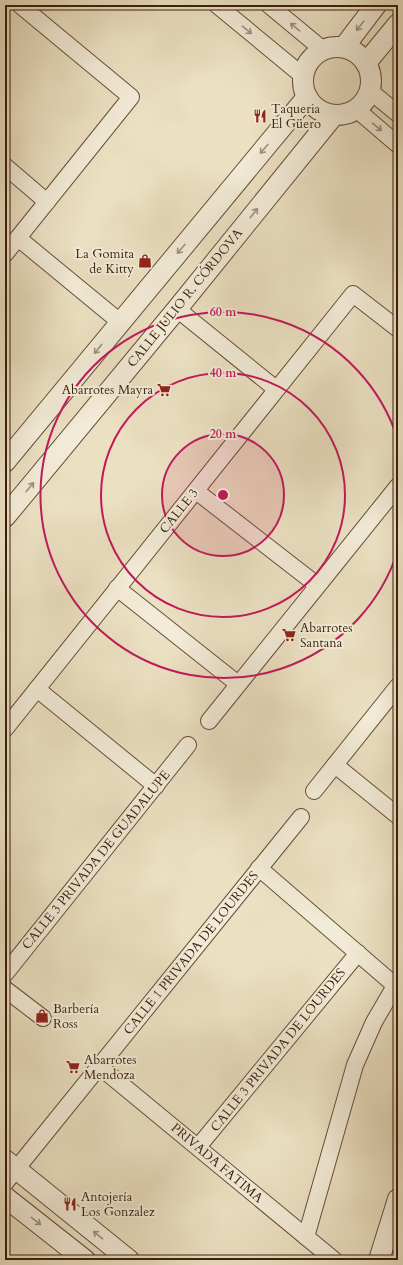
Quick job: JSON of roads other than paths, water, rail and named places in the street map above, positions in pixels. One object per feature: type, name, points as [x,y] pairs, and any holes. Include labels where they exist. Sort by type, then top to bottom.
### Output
[{"type":"street","points":[[5,254],[131,97],[20,5]]},
{"type":"street","points":[[217,5],[303,76]]},
{"type":"street","points":[[269,5],[322,49]]},
{"type":"street","points":[[344,47],[376,5]]},
{"type":"street","points":[[366,63],[398,24]]},
{"type":"street","points":[[332,46],[354,50],[363,58],[369,68],[372,79],[370,91],[364,101],[356,109],[345,114],[334,115],[323,112],[313,106],[307,97],[303,87],[303,76],[306,65],[313,56],[322,49],[332,46]]},
{"type":"street","points":[[370,91],[398,114]]},
{"type":"street","points":[[5,462],[307,97]]},
{"type":"street","points":[[356,109],[398,145]]},
{"type":"street","name":"CALLE JULIO R. CÓRDOVA","points":[[5,517],[177,309],[334,115]]},
{"type":"street","points":[[5,166],[47,202]]},
{"type":"street","points":[[18,238],[120,322]]},
{"type":"street","name":"CALLE 3","points":[[5,729],[353,294],[398,329]]},
{"type":"street","points":[[177,309],[276,389]]},
{"type":"street","points":[[209,721],[398,486]]},
{"type":"street","points":[[196,490],[318,585]]},
{"type":"street","points":[[117,588],[238,684]]},
{"type":"street","points":[[314,791],[398,686]]},
{"type":"street","points":[[37,689],[156,786]]},
{"type":"street","name":"CALLE 3 PRIVADA DE GUADALUPE","points":[[5,974],[188,745]]},
{"type":"street","points":[[335,764],[398,816]]},
{"type":"street","name":"CALLE 1 PRIVADA DE LOURDES","points":[[9,1170],[99,1066],[301,817]]},
{"type":"street","points":[[259,868],[397,987],[374,1022],[354,1065],[306,1237]]},
{"type":"street","name":"CALLE 3 PRIVADA DE LOURDES","points":[[198,1147],[358,953]]},
{"type":"street","points":[[5,988],[43,1018]]},
{"type":"street","name":"PRIVADA FATIMA","points":[[99,1066],[334,1260]]},
{"type":"street","points":[[9,1170],[129,1260]]},
{"type":"street","points":[[5,1197],[85,1260]]},
{"type":"street","points":[[379,1260],[398,1199]]},
{"type":"place","name":"Taqueria El Güero","points":[[260,116]]},
{"type":"place","name":"La Gomita de Kitty","points":[[145,261]]},
{"type":"place","name":"Abarrotes Mayra","points":[[164,390]]},
{"type":"place","name":"Abarrotes Santana","points":[[289,635]]},
{"type":"place","name":"Barbería Ross","points":[[42,1016]]},
{"type":"place","name":"Abarrotes Mendoza","points":[[73,1067]]},
{"type":"place","name":"Antojería Los Gonzalez","points":[[70,1204]]}]
